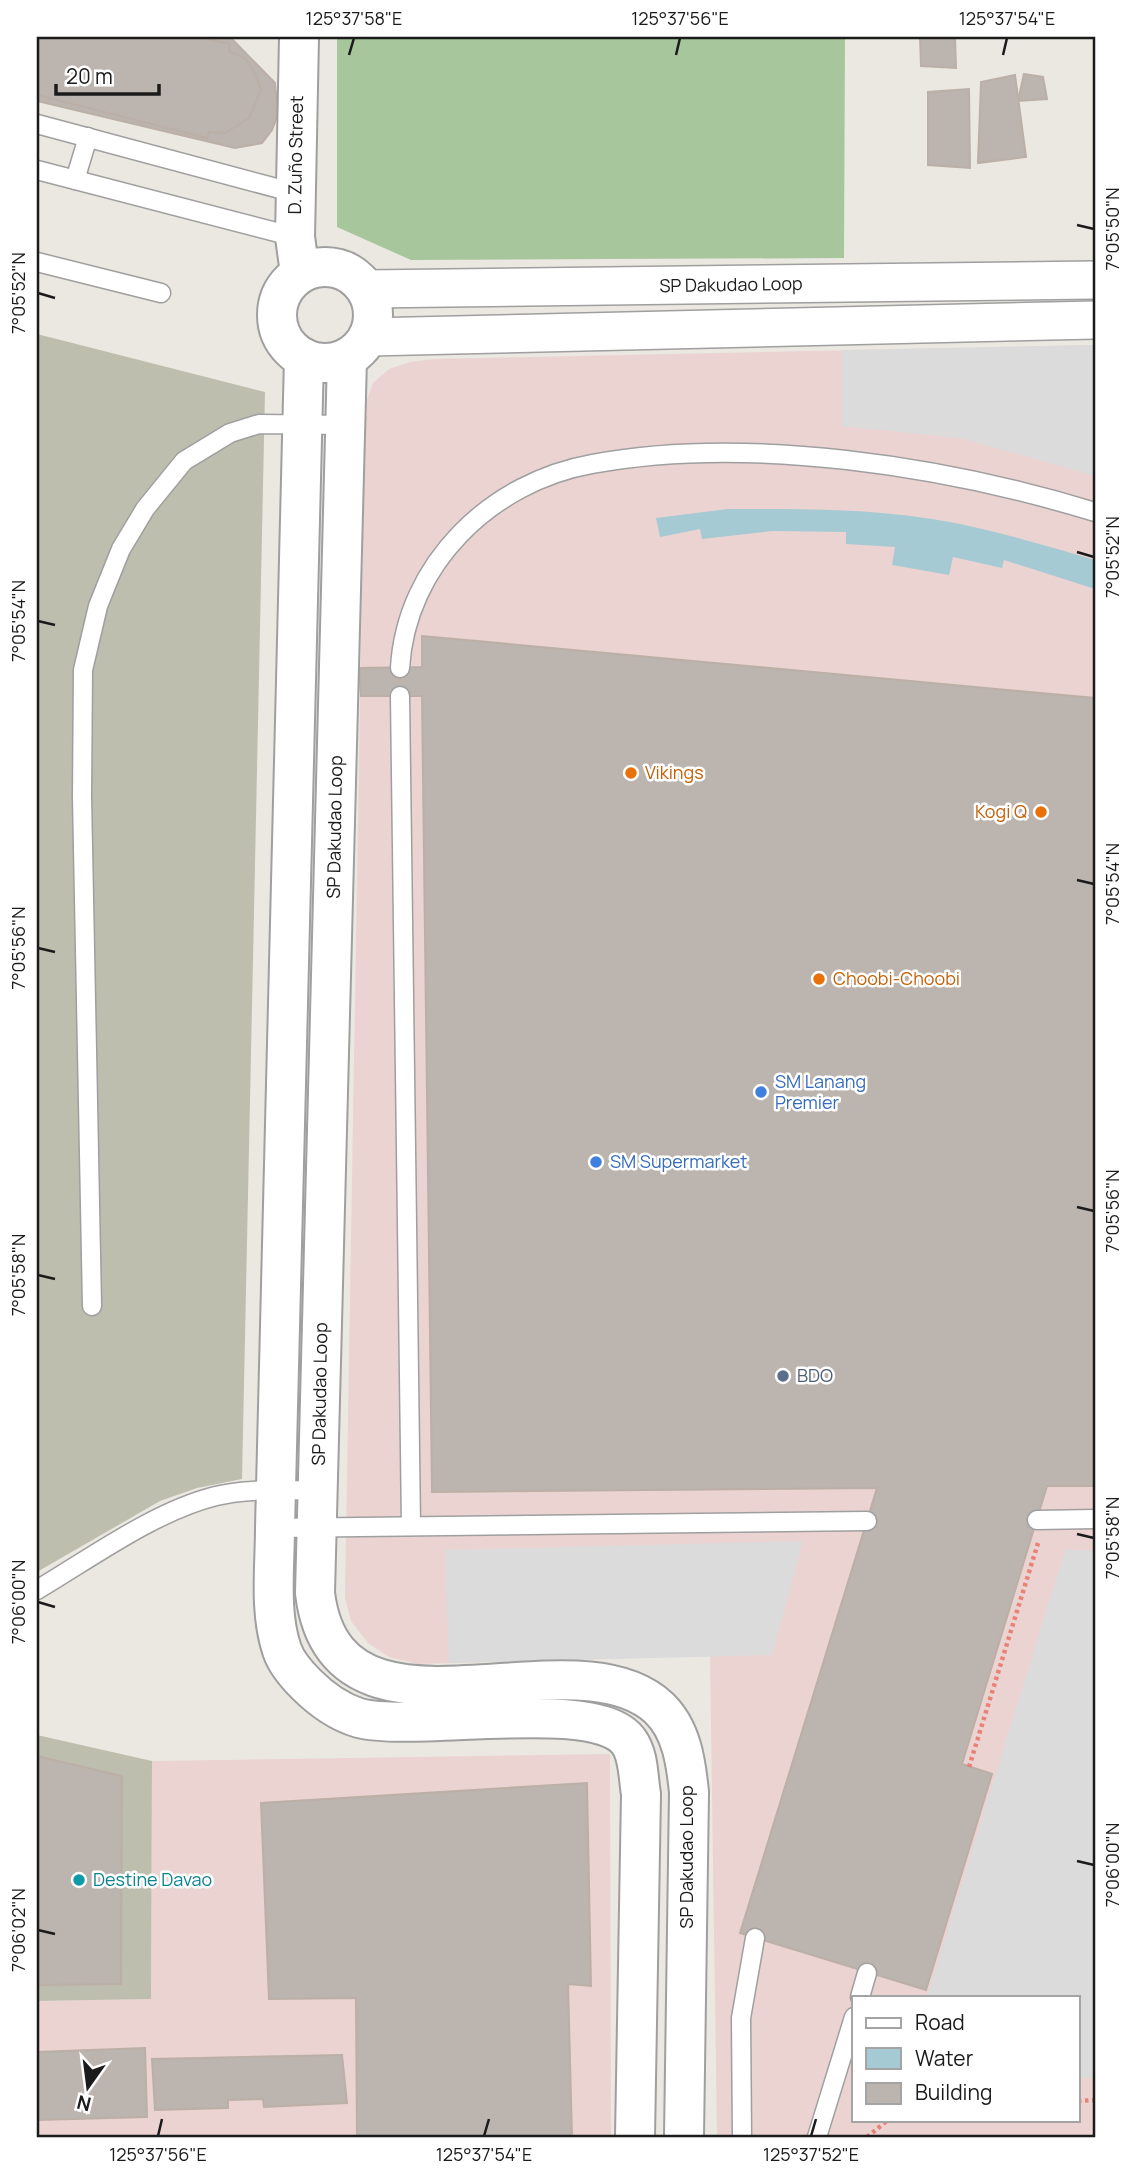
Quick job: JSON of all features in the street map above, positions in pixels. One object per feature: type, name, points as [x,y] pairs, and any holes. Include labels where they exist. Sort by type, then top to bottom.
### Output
[{"type":"street","name":"D. Zuño Street","points":[[298,255],[295,193],[299,37]]},
{"type":"street","points":[[357,348],[373,308],[366,289],[358,279],[335,267],[311,268],[298,255],[291,280],[279,299],[277,322],[286,344],[304,358],[325,362],[357,348],[1095,320]]},
{"type":"street","name":"SP Dakudao Loop","points":[[366,289],[1095,280]]},
{"type":"street","name":"SP Dakudao Loop","points":[[357,348],[345,425],[315,1593],[318,1617],[331,1642],[351,1665],[375,1679],[407,1685],[587,1683],[642,1695],[661,1709],[681,1744],[689,1792],[684,2137]]},
{"type":"street","points":[[304,358],[275,1510],[275,1614],[282,1652],[297,1675],[317,1696],[341,1711],[390,1723],[563,1718],[612,1729],[628,1740],[635,1752],[641,1794],[635,2137]]},
{"type":"street","points":[[292,843],[334,845]]},
{"type":"street","points":[[285,1140],[326,1141]]},
{"type":"street","points":[[628,1740],[661,1709]]},
{"type":"lane","points":[[37,124],[295,193]]},
{"type":"lane","points":[[75,180],[88,137]]},
{"type":"lane","points":[[37,170],[75,180],[298,255]]},
{"type":"lane","points":[[37,262],[161,293]]},
{"type":"lane","points":[[92,1307],[82,796],[83,670],[98,606],[121,549],[145,509],[184,461],[230,433],[258,424],[345,425]]},
{"type":"lane","points":[[400,667],[406,622],[417,592],[442,553],[467,525],[526,485],[590,464],[663,455],[752,454],[845,461],[933,474],[1095,512]]},
{"type":"lane","points":[[400,696],[411,1526]]},
{"type":"lane","points":[[37,1590],[177,1510],[216,1496],[275,1510],[317,1509],[411,1526],[867,1521]]},
{"type":"lane","points":[[275,1510],[317,1509]]},
{"type":"lane","points":[[1041,1520],[1095,1519]]},
{"type":"lane","points":[[742,2137],[741,2018],[755,1938]]},
{"type":"lane","points":[[860,1996],[867,1973]]},
{"type":"lane","points":[[817,2137],[852,2023]]},
{"type":"path","points":[[969,1767],[1041,1520]]},
{"type":"path","points":[[867,2137],[886,2122]]},
{"type":"shaded area","points":[[37,334],[265,392],[242,1479],[197,1488],[160,1501],[37,1572]]},
{"type":"shaded area","points":[[1095,345],[1095,2137],[717,2137],[710,1656],[418,1664],[389,1657],[368,1643],[351,1621],[345,1598],[365,405],[373,383],[389,369],[410,362],[434,359]]},
{"type":"shaded area","points":[[1095,345],[1095,476],[961,438],[842,426],[842,350]]},
{"type":"shaded area","points":[[803,1541],[772,1655],[449,1663],[445,1550]]},
{"type":"shaded area","points":[[1065,1550],[1095,1550],[1095,2078],[1080,2078],[1080,1996],[927,1996]]},
{"type":"shaded area","name":"Destine Davao","points":[[37,1735],[152,1761],[151,1999],[37,2001]]},
{"type":"shaded area","points":[[610,1754],[611,2137],[37,2137],[37,2001],[151,1999],[152,1761]]},
{"type":"green space","points":[[337,37],[845,37],[844,258],[411,260],[337,227]]},
{"type":"water","points":[[728,509],[876,512],[968,526],[1095,560],[1095,589],[1004,560],[1002,568],[953,557],[949,575],[892,565],[895,547],[846,544],[846,532],[772,531],[702,539],[700,529],[660,537],[656,518]]},
{"type":"building","points":[[37,37],[230,37],[275,83],[278,114],[272,130],[262,143],[235,148],[37,101]]},
{"type":"building","points":[[37,37],[200,37],[230,44],[229,51],[245,58],[255,73],[261,90],[249,118],[225,133],[209,132],[207,138],[37,95]]},
{"type":"building","points":[[920,37],[955,37],[956,68],[921,66]]},
{"type":"building","points":[[1024,74],[1043,77],[1047,99],[1018,101]]},
{"type":"building","points":[[1015,75],[1026,157],[978,163],[981,82]]},
{"type":"building","points":[[969,89],[970,168],[928,165],[928,92]]},
{"type":"building","name":"SM Lanang Premier","points":[[422,636],[1095,698],[1095,1486],[1047,1486],[962,1764],[992,1774],[926,1990],[740,1933],[877,1488],[432,1492],[422,696],[361,696],[360,682],[360,668],[422,667]]},
{"type":"building","name":"Destine Davao","points":[[37,1756],[122,1776],[121,1984],[37,1985]]},
{"type":"building","points":[[587,1783],[591,1986],[568,1984],[572,2137],[357,2137],[356,1998],[269,1999],[261,1803]]},
{"type":"building","points":[[145,2048],[147,2117],[37,2120],[37,2052]]},
{"type":"building","points":[[342,2055],[347,2103],[264,2107],[263,2099],[228,2100],[228,2108],[155,2110],[152,2059]]},
{"type":"place","name":"Vikings","points":[[631,773]]},
{"type":"place","name":"Kogi Q","points":[[1041,812]]},
{"type":"place","name":"Choobi-Choobi","points":[[819,979]]},
{"type":"place","name":"SM Lanang Premier","points":[[761,1092]]},
{"type":"place","name":"SM Supermarket","points":[[596,1162]]},
{"type":"place","name":"BDO","points":[[783,1376]]},
{"type":"place","name":"Destine Davao","points":[[79,1880]]}]
